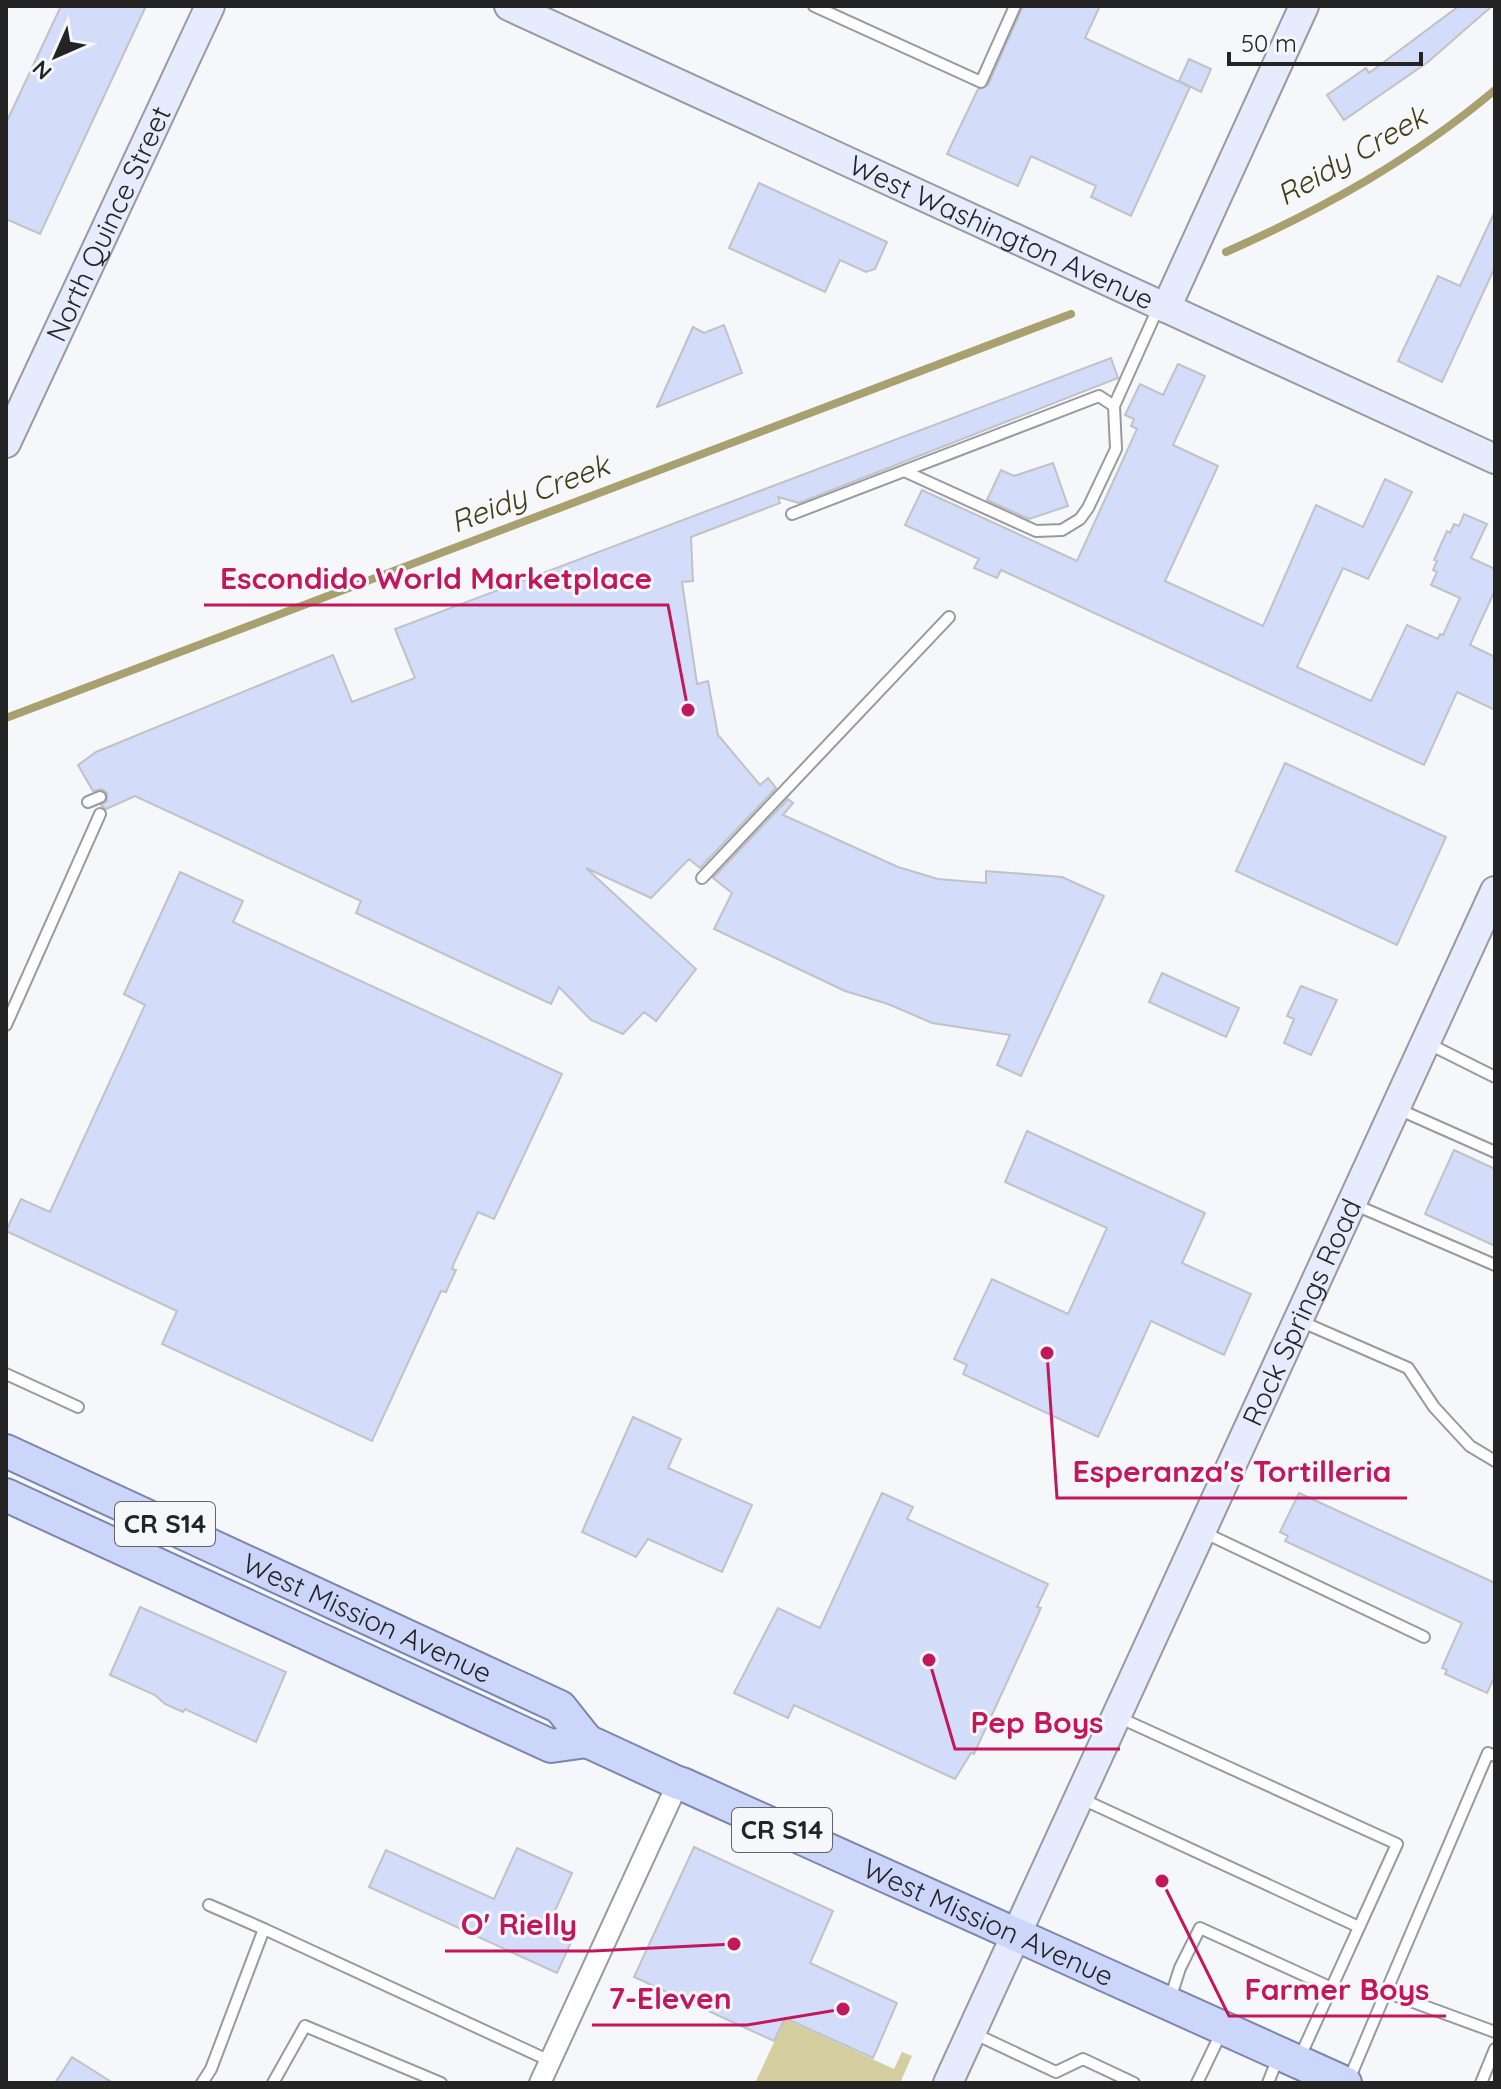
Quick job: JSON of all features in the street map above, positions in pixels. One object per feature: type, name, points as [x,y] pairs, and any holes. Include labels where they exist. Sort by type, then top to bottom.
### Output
[{"type":"main road","name":"West Mission Avenue","points":[[6,1451],[560,1707],[587,1741],[1223,2029],[1282,2066],[1346,2083]]},
{"type":"main road","name":"West Mission Avenue","points":[[6,1495],[551,1746],[587,1741]]},
{"type":"street","name":"North Quince Street","points":[[6,443],[210,6]]},
{"type":"street","name":"West Washington Avenue","points":[[509,6],[1495,459]]},
{"type":"street","points":[[1163,307],[1304,6]]},
{"type":"street","name":"Rock Springs Road","points":[[948,2083],[1495,891]]},
{"type":"street","points":[[540,2083],[680,1784]]},
{"type":"lane","points":[[814,6],[981,82],[1015,6]]},
{"type":"lane","points":[[904,471],[1036,531],[1062,530],[1080,519],[1116,449],[1114,406],[1163,307]]},
{"type":"lane","points":[[792,514],[1099,396],[1114,406]]},
{"type":"lane","points":[[702,878],[949,617]]},
{"type":"lane","points":[[88,802],[100,797]]},
{"type":"lane","points":[[6,1025],[100,814]]},
{"type":"lane","points":[[1425,1042],[1495,1077]]},
{"type":"lane","points":[[1395,1107],[1495,1152]]},
{"type":"lane","points":[[1352,1203],[1495,1265]]},
{"type":"lane","points":[[1298,1320],[1408,1368],[1434,1407],[1470,1446],[1495,1461]]},
{"type":"lane","points":[[6,1374],[78,1407]]},
{"type":"lane","points":[[1201,1531],[1424,1637]]},
{"type":"lane","points":[[1116,1716],[1397,1844],[1332,1988],[1282,2066]]},
{"type":"lane","points":[[1346,2083],[1488,1753],[1495,1756]]},
{"type":"lane","points":[[1079,1798],[1359,1927]]},
{"type":"lane","points":[[209,1905],[550,2061]]},
{"type":"lane","points":[[1168,2005],[1180,1968],[1200,1928],[1332,1988]]},
{"type":"lane","points":[[202,2083],[211,2069],[264,1929]]},
{"type":"lane","points":[[1386,1992],[1495,2032]]},
{"type":"lane","points":[[273,2083],[305,2026],[441,2083]]},
{"type":"lane","points":[[1197,2083],[1223,2029]]},
{"type":"lane","points":[[971,2032],[1056,2072],[1083,2059],[1134,2083]]},
{"type":"lane","points":[[1481,2083],[1495,2049]]},
{"type":"shaded area","points":[[785,2019],[894,2069],[902,2052],[912,2056],[900,2083],[755,2083]]},
{"type":"building","points":[[61,6],[146,6],[40,234],[6,219],[6,123]]},
{"type":"building","points":[[1023,6],[1100,6],[1085,38],[1190,87],[1131,216],[1091,197],[1096,186],[1031,156],[1018,186],[947,154],[978,89],[988,85]]},
{"type":"building","points":[[1459,6],[1492,6],[1428,62],[1344,120],[1327,95],[1366,68],[1369,73]]},
{"type":"building","points":[[1189,59],[1211,69],[1201,92],[1179,81]]},
{"type":"building","points":[[759,183],[887,242],[875,269],[866,272],[840,260],[825,292],[729,248]]},
{"type":"building","points":[[1495,211],[1495,267],[1442,382],[1398,361],[1438,276],[1460,286]]},
{"type":"building","points":[[724,325],[742,373],[657,407],[693,327],[704,333]]},
{"type":"building","points":[[1111,358],[1118,378],[799,503],[778,497],[780,503],[691,537],[693,581],[682,582],[697,684],[708,681],[718,735],[760,785],[768,778],[776,788],[700,868],[689,859],[651,898],[586,868],[696,969],[656,1021],[644,1012],[623,1034],[591,1020],[559,987],[551,1004],[356,913],[361,901],[135,796],[106,809],[101,805],[107,801],[107,793],[102,789],[93,791],[78,765],[96,752],[333,655],[352,702],[415,678],[395,629]]},
{"type":"building","points":[[1178,364],[1205,376],[1173,445],[1218,466],[1165,581],[1263,626],[1316,505],[1363,527],[1385,479],[1412,492],[1368,579],[1343,568],[1297,667],[1371,701],[1407,625],[1438,639],[1440,634],[1443,635],[1460,598],[1431,585],[1437,572],[1433,570],[1437,561],[1434,560],[1447,531],[1450,533],[1454,524],[1459,526],[1464,514],[1487,524],[1471,558],[1495,569],[1495,590],[1470,645],[1495,657],[1495,710],[1457,692],[1424,765],[1001,570],[997,578],[974,568],[979,559],[905,525],[922,490],[1077,561],[1137,429],[1131,426],[1134,419],[1125,415],[1140,384],[1163,395]]},
{"type":"building","points":[[1053,463],[1068,506],[1029,519],[987,500],[1001,470],[1014,476]]},
{"type":"building","points":[[1285,763],[1446,837],[1397,945],[1236,871]]},
{"type":"building","points":[[788,799],[793,803],[783,815],[898,867],[938,879],[986,883],[986,871],[1062,877],[1104,896],[1021,1076],[997,1065],[1010,1035],[932,1023],[888,1004],[845,991],[714,929],[732,893],[713,878]]},
{"type":"building","points":[[180,872],[243,901],[233,922],[562,1074],[494,1219],[478,1212],[454,1263],[452,1269],[456,1270],[446,1292],[441,1291],[372,1441],[162,1344],[177,1311],[6,1231],[21,1199],[50,1212],[145,1005],[124,994]]},
{"type":"building","points":[[1162,973],[1239,1008],[1226,1037],[1149,1002]]},
{"type":"building","points":[[1301,986],[1337,1000],[1311,1055],[1284,1043],[1294,1019],[1287,1016]]},
{"type":"building","points":[[1027,1131],[1205,1213],[1182,1263],[1251,1294],[1224,1355],[1151,1321],[1098,1437],[963,1374],[967,1365],[954,1359],[992,1279],[1068,1314],[1107,1228],[1005,1182]]},
{"type":"building","points":[[1454,1150],[1495,1169],[1495,1246],[1425,1214]]},
{"type":"building","points":[[633,1417],[681,1439],[668,1468],[752,1505],[722,1572],[648,1539],[636,1557],[582,1532]]},
{"type":"building","points":[[882,1493],[913,1507],[907,1519],[1048,1584],[1037,1607],[1041,1608],[974,1754],[971,1753],[955,1779],[794,1705],[788,1718],[734,1693],[778,1608],[820,1628]]},
{"type":"building","points":[[1299,1493],[1495,1583],[1495,1676],[1487,1693],[1445,1674],[1447,1670],[1442,1668],[1462,1623],[1285,1541],[1288,1536],[1280,1532]]},
{"type":"building","points":[[140,1607],[286,1672],[256,1742],[185,1709],[183,1712],[165,1704],[155,1695],[110,1675]]},
{"type":"building","points":[[694,1847],[833,1911],[810,1963],[897,2003],[873,2058],[785,2018],[774,2041],[634,1977]]},
{"type":"building","points":[[517,1848],[572,1873],[549,1924],[574,1936],[557,1973],[369,1887],[386,1850],[494,1899]]},
{"type":"building","points":[[72,2057],[113,2083],[55,2083]]},
{"type":"waterway","name":"Reidy Creek","points":[[1226,252],[1366,181],[1432,138],[1495,90]]},
{"type":"waterway","name":"Reidy Creek","points":[[6,718],[1071,314]]},
{"type":"place","name":"Escondido World Marketplace","points":[[688,710]]},
{"type":"place","name":"Esperanza's Tortilleria","points":[[1047,1353]]},
{"type":"place","name":"Pep Boys","points":[[929,1660]]},
{"type":"place","name":"Farmer Boys","points":[[1162,1881]]},
{"type":"place","name":"O' Rielly","points":[[734,1944]]},
{"type":"place","name":"7-Eleven","points":[[843,2009]]}]
